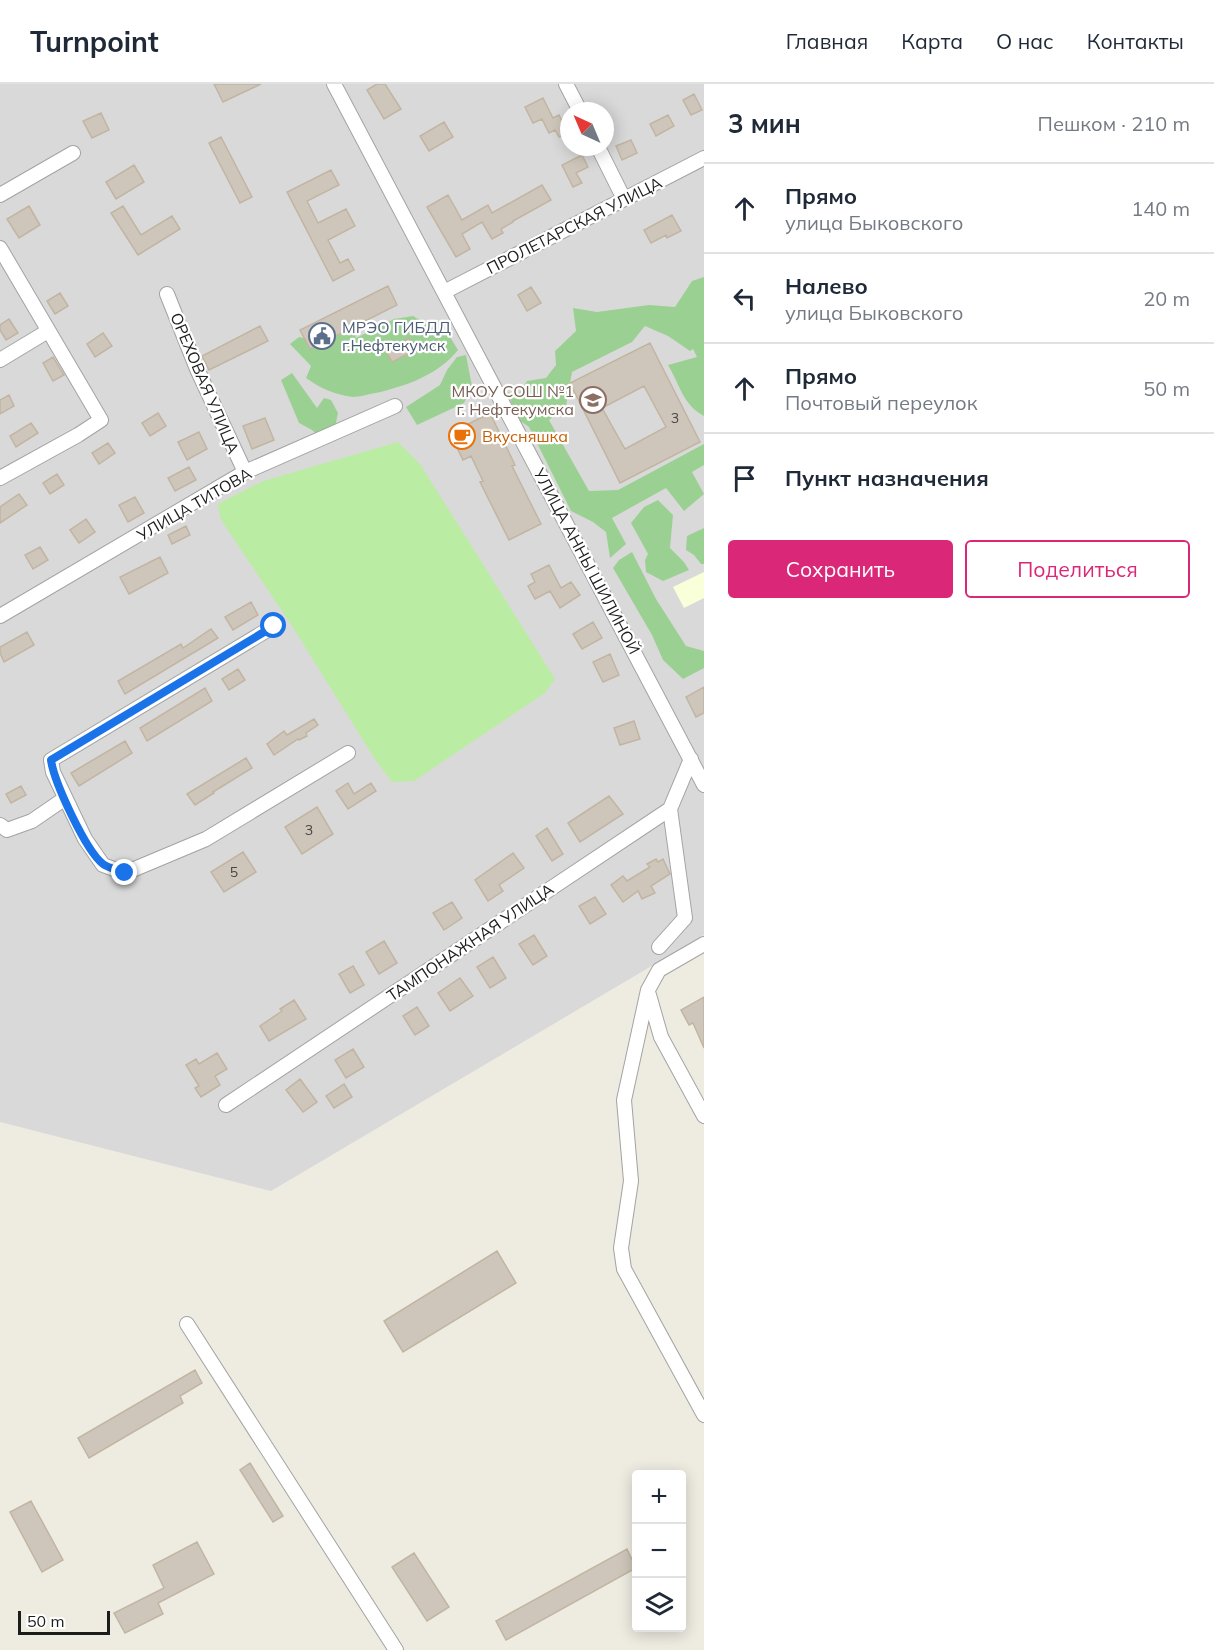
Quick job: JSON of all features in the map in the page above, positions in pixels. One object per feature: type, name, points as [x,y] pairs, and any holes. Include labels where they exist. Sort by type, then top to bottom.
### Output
[{"type":"street","name":"УЛИЦА АННЫ ШИЛИНОЙ","points":[[334,84],[444,292],[698,756],[704,785]]},
{"type":"street","points":[[566,84],[575,102]]},
{"type":"street","points":[[0,195],[73,153]]},
{"type":"street","points":[[602,156],[624,199]]},
{"type":"street","name":"ПРОЛЕТАРСКАЯ УЛИЦА","points":[[444,292],[704,158]]},
{"type":"street","points":[[0,248],[100,420],[78,435],[0,478]]},
{"type":"street","name":"ОРЕХОВАЯ УЛИЦА","points":[[167,294],[197,369],[244,472]]},
{"type":"street","points":[[0,360],[48,330]]},
{"type":"street","name":"УЛИЦА ТИТОВА","points":[[0,616],[244,472],[395,406]]},
{"type":"street","points":[[274,626],[51,760],[53,772],[64,799],[85,839],[103,865],[125,873],[206,839],[348,753]]},
{"type":"street","points":[[659,947],[685,918],[670,809],[698,756]]},
{"type":"street","points":[[0,825],[7,830],[32,821],[64,799]]},
{"type":"street","name":"ТАМПОНАЖНАЯ УЛИЦА","points":[[226,1105],[670,809]]},
{"type":"street","points":[[704,944],[659,970],[648,990],[624,1100],[631,1181],[621,1248],[624,1269],[704,1415]]},
{"type":"street","points":[[648,990],[661,1037],[704,1116]]},
{"type":"street","points":[[187,1324],[396,1650]]},
{"type":"shaded area","points":[[0,84],[704,84],[704,935],[271,1191],[0,1122]]},
{"type":"shaded area","points":[[704,572],[704,598],[684,608],[673,587]]},
{"type":"green space","points":[[704,277],[704,416],[691,406],[668,365],[697,357],[693,349],[690,351],[668,336],[645,326],[632,342],[572,372],[566,406],[549,420],[589,491],[618,490],[704,444],[704,465],[692,472],[704,494],[684,511],[666,488],[612,518],[626,544],[610,558],[606,532],[593,522],[571,511],[529,427],[519,420],[507,392],[518,395],[527,381],[546,378],[556,365],[555,351],[576,331],[573,308],[597,312],[649,305],[675,307],[692,281]]},
{"type":"green space","points":[[413,316],[450,337],[458,350],[431,373],[410,383],[353,397],[340,395],[306,378],[311,366],[290,344],[299,337],[327,344],[339,329],[354,332],[356,338],[394,319]],"holes":[[[409,339],[415,350],[392,362],[386,351]]]},
{"type":"green space","points":[[466,355],[472,386],[464,403],[417,425],[406,407],[440,385],[447,370],[457,357]]},
{"type":"green space","points":[[292,373],[317,408],[324,398],[331,400],[338,413],[333,437],[323,440],[312,430],[299,423],[281,380]]},
{"type":"green space","points":[[398,442],[420,464],[555,679],[545,693],[414,781],[392,782],[374,758],[294,629],[221,520],[218,504],[263,481]]},
{"type":"green space","points":[[658,500],[673,515],[670,548],[689,570],[663,581],[646,572],[645,560],[648,554],[631,523],[644,507]]},
{"type":"green space","points":[[704,528],[704,564],[701,564],[694,555],[686,550],[687,536]]},
{"type":"green space","points":[[632,552],[656,599],[686,646],[704,651],[704,668],[683,679],[663,660],[652,635],[613,568],[619,560]]},
{"type":"building","points":[[214,84],[261,84],[223,102]]},
{"type":"building","points":[[377,84],[385,84],[401,109],[384,119],[367,90]]},
{"type":"building","points":[[694,94],[702,110],[691,115],[683,100]]},
{"type":"building","points":[[543,98],[553,118],[559,115],[560,117],[560,137],[555,130],[549,133],[542,119],[533,123],[525,107]]},
{"type":"building","points":[[101,113],[109,130],[92,138],[83,121]]},
{"type":"building","points":[[668,115],[674,126],[656,136],[650,124]]},
{"type":"building","points":[[444,122],[453,137],[429,151],[420,136]]},
{"type":"building","points":[[221,137],[252,197],[240,203],[209,143]]},
{"type":"building","points":[[631,140],[637,153],[622,160],[616,146]]},
{"type":"building","points":[[582,156],[588,167],[576,173],[582,183],[573,187],[562,165]]},
{"type":"building","points":[[134,165],[144,182],[116,199],[106,182]]},
{"type":"building","points":[[331,170],[339,185],[307,201],[318,223],[346,209],[355,226],[328,240],[340,263],[348,259],[354,270],[333,281],[287,192]]},
{"type":"building","points":[[542,185],[551,200],[513,221],[501,229],[503,233],[492,239],[482,222],[462,234],[470,249],[456,257],[427,207],[448,195],[462,220],[488,205],[492,213]]},
{"type":"building","points":[[29,206],[40,225],[19,238],[7,219]]},
{"type":"building","points":[[123,206],[141,235],[172,216],[180,229],[138,255],[111,213]]},
{"type":"building","points":[[672,215],[681,231],[667,238],[666,235],[651,243],[644,230]]},
{"type":"building","points":[[388,286],[397,305],[310,349],[300,330]]},
{"type":"building","points":[[531,287],[541,303],[527,311],[518,295]]},
{"type":"building","points":[[60,293],[68,306],[55,314],[47,301]]},
{"type":"building","points":[[9,319],[18,333],[6,340],[0,330],[0,325]]},
{"type":"building","points":[[260,326],[268,341],[209,370],[202,356]]},
{"type":"building","points":[[103,333],[112,346],[95,357],[87,344]]},
{"type":"building","points":[[409,338],[416,350],[392,362],[386,351]]},
{"type":"building","points":[[650,343],[700,442],[620,483],[570,383]],"holes":[[[644,386],[666,427],[625,449],[602,408]]]},
{"type":"building","points":[[53,357],[64,375],[53,381],[43,363]]},
{"type":"building","points":[[9,395],[14,406],[0,414],[0,400]]},
{"type":"building","points":[[158,413],[166,426],[150,436],[142,423]]},
{"type":"building","points":[[490,413],[515,465],[512,466],[541,524],[509,540],[480,482],[483,481],[471,456],[463,460],[450,433]]},
{"type":"building","points":[[265,418],[274,440],[252,449],[243,426]]},
{"type":"building","points":[[31,423],[38,433],[16,447],[10,436]]},
{"type":"building","points":[[199,432],[207,449],[187,460],[178,442]]},
{"type":"building","points":[[108,443],[115,453],[99,464],[92,453]]},
{"type":"building","points":[[189,467],[196,480],[175,491],[168,478]]},
{"type":"building","points":[[57,474],[64,485],[50,494],[43,483]]},
{"type":"building","points":[[19,494],[27,505],[0,523],[0,507]]},
{"type":"building","points":[[135,497],[144,513],[128,522],[119,505]]},
{"type":"building","points":[[86,519],[95,532],[79,543],[70,530]]},
{"type":"building","points":[[186,526],[190,535],[172,544],[168,535]]},
{"type":"building","points":[[40,547],[48,560],[33,569],[25,555]]},
{"type":"building","points":[[160,557],[168,573],[129,594],[120,577]]},
{"type":"building","points":[[549,565],[561,588],[571,582],[580,595],[560,608],[550,591],[535,599],[528,586],[535,582],[531,574]]},
{"type":"building","points":[[251,602],[258,615],[233,630],[225,617]]},
{"type":"building","points":[[593,622],[602,638],[582,649],[573,634]]},
{"type":"building","points":[[211,629],[218,638],[125,694],[118,681],[181,644],[183,648]]},
{"type":"building","points":[[27,632],[34,645],[4,662],[0,647]]},
{"type":"building","points":[[610,654],[619,675],[603,682],[593,662]]},
{"type":"building","points":[[238,669],[245,680],[229,690],[222,679]]},
{"type":"building","points":[[704,687],[704,713],[696,717],[686,697]]},
{"type":"building","points":[[205,688],[212,701],[147,741],[140,728]]},
{"type":"building","points":[[314,719],[318,725],[306,733],[307,736],[298,739],[274,755],[267,744],[284,731],[287,735]]},
{"type":"building","points":[[634,721],[640,739],[620,745],[614,728]]},
{"type":"building","points":[[125,741],[132,753],[79,786],[71,773]]},
{"type":"building","points":[[246,758],[252,768],[195,805],[187,794]]},
{"type":"building","points":[[348,783],[354,794],[371,783],[376,791],[348,809],[336,791]]},
{"type":"building","points":[[21,786],[26,795],[11,803],[6,794]]},
{"type":"building","points":[[609,796],[623,814],[580,842],[568,823]]},
{"type":"building","points":[[317,807],[333,834],[302,854],[285,827]]},
{"type":"building","points":[[547,828],[563,854],[552,861],[536,836]]},
{"type":"building","points":[[243,852],[256,872],[224,892],[211,872]]},
{"type":"building","points":[[513,853],[524,868],[499,885],[503,891],[488,901],[475,880]]},
{"type":"building","points":[[656,859],[658,862],[663,859],[670,874],[651,886],[655,893],[642,899],[638,891],[623,902],[611,885],[623,876],[627,881],[650,867],[647,864]]},
{"type":"building","points":[[595,897],[606,914],[590,924],[579,906]]},
{"type":"building","points":[[452,902],[462,918],[444,930],[433,913]]},
{"type":"building","points":[[534,935],[547,956],[533,965],[519,944]]},
{"type":"building","points":[[384,941],[397,963],[379,974],[366,952]]},
{"type":"building","points":[[493,957],[506,978],[490,988],[477,967]]},
{"type":"building","points":[[353,966],[364,985],[350,993],[339,974]]},
{"type":"building","points":[[460,978],[473,996],[450,1011],[438,993]]},
{"type":"building","points":[[704,997],[704,1048],[693,1023],[689,1025],[681,1010]]},
{"type":"building","points":[[294,1000],[306,1019],[269,1041],[260,1026]]},
{"type":"building","points":[[417,1007],[429,1026],[415,1035],[403,1016]]},
{"type":"building","points":[[353,1049],[364,1067],[346,1078],[335,1060]]},
{"type":"building","points":[[217,1053],[227,1069],[215,1076],[220,1085],[201,1097],[195,1088],[199,1086],[186,1065],[196,1059],[199,1064]]},
{"type":"building","points":[[300,1079],[317,1102],[303,1112],[286,1090]]},
{"type":"building","points":[[344,1084],[352,1097],[334,1108],[326,1096]]},
{"type":"building","points":[[497,1251],[516,1283],[403,1352],[384,1321]]},
{"type":"building","points":[[195,1370],[202,1383],[180,1396],[183,1403],[89,1458],[78,1438]]},
{"type":"building","points":[[250,1463],[283,1516],[273,1522],[240,1470]]},
{"type":"building","points":[[31,1501],[63,1560],[42,1572],[10,1512]]},
{"type":"building","points":[[197,1542],[214,1574],[158,1603],[163,1614],[125,1633],[114,1613],[164,1588],[153,1565]]},
{"type":"building","points":[[627,1549],[632,1560],[632,1570],[506,1640],[496,1621]]},
{"type":"building","points":[[414,1553],[449,1607],[427,1621],[392,1567]]},
{"type":"place","name":"МРЭО ГИБДД г.Нефтекумск","points":[[322,336]]},
{"type":"place","name":"МКОУ СОШ №1 г. Нефтекумска","points":[[593,400]]},
{"type":"place","name":"Вкусняшка","points":[[462,436]]},
{"type":"route","points":[[125,873],[103,865],[85,839],[64,799],[53,772],[51,760],[274,626]]}]
